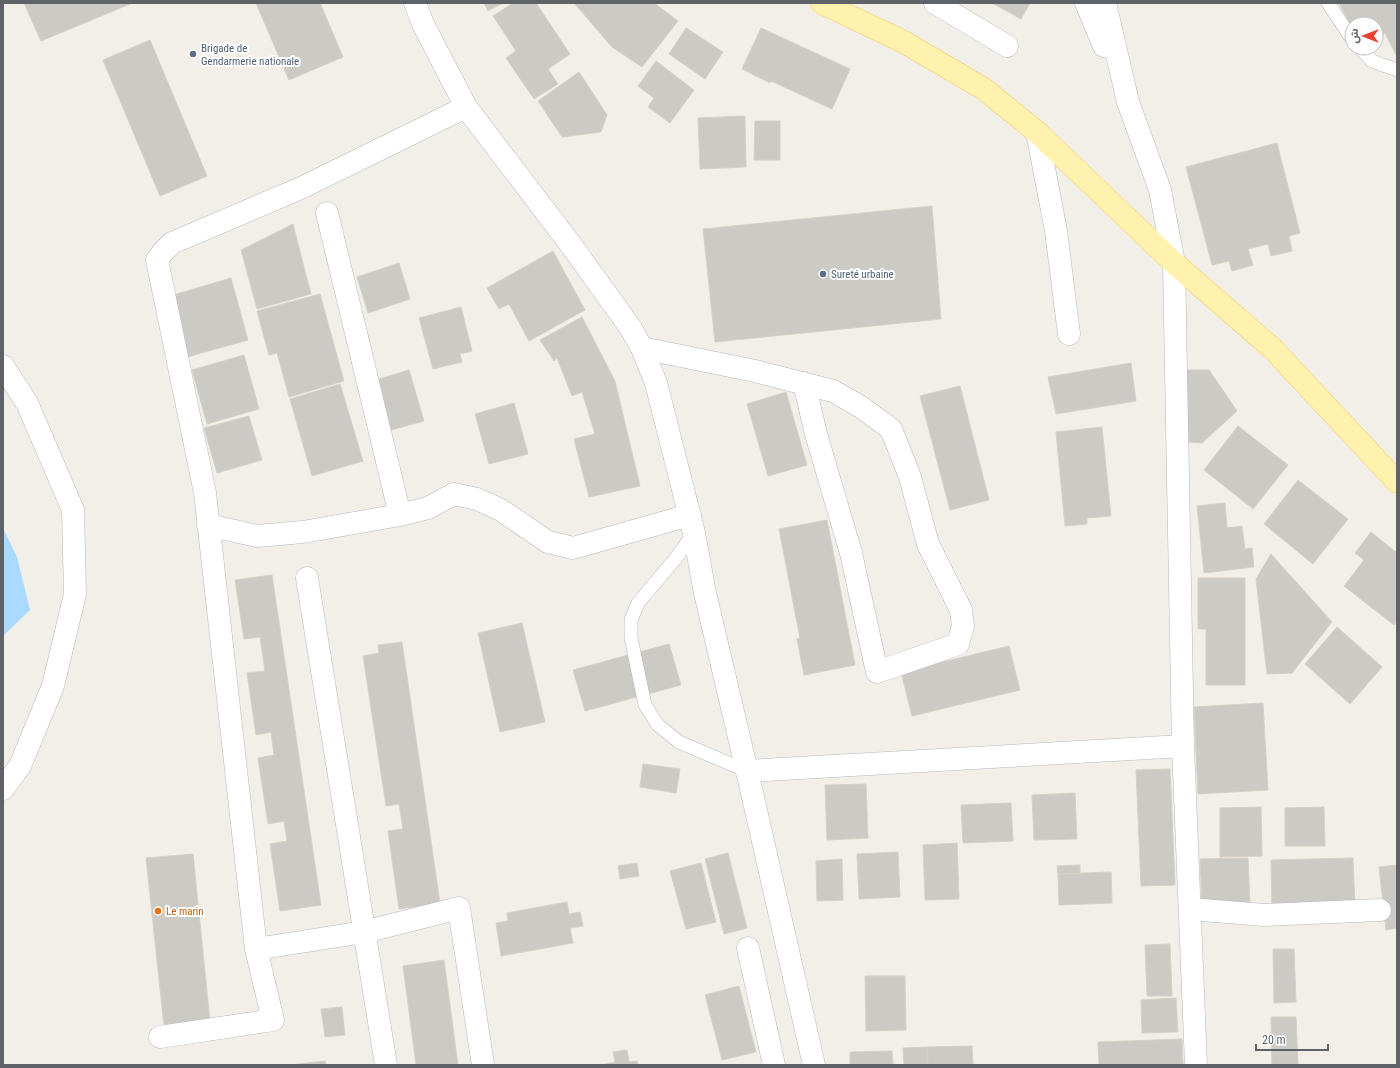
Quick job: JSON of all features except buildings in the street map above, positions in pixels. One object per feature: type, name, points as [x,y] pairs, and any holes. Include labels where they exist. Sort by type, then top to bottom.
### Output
[{"type":"main road","points":[[822,3],[904,42],[984,89],[1037,132],[1174,263],[1272,349],[1397,482]]},
{"type":"street","points":[[415,3],[423,24],[466,107],[575,251],[630,327],[642,348],[656,383],[692,524],[705,593],[814,1065]]},
{"type":"street","points":[[935,3],[1006,46]]},
{"type":"street","points":[[1086,3],[1128,102],[1160,190],[1174,263],[1183,746],[1196,1065]]},
{"type":"street","points":[[1105,3],[1128,102]]},
{"type":"street","points":[[160,1037],[273,1020],[256,949],[205,493],[157,260],[172,243],[301,188],[466,107]]},
{"type":"street","points":[[1037,132],[1056,231],[1069,334]]},
{"type":"street","points":[[327,213],[400,515]]},
{"type":"street","points":[[642,348],[754,370],[804,383],[833,391],[861,407],[890,429],[910,477],[928,544],[962,610],[964,626],[958,644],[877,672],[851,553],[816,434],[804,383]]},
{"type":"street","points":[[3,366],[27,403],[73,510],[75,594],[53,686],[20,766],[3,789]]},
{"type":"street","points":[[208,525],[257,536],[303,532],[400,515],[428,508],[454,494],[477,499],[501,510],[548,542],[573,548],[692,524]]},
{"type":"street","points":[[307,578],[386,1065]]},
{"type":"street","points":[[747,771],[1183,746]]},
{"type":"street","points":[[256,949],[364,932],[459,908],[483,1065]]},
{"type":"street","points":[[1190,909],[1264,915],[1380,910]]},
{"type":"street","points":[[748,948],[774,1065]]},
{"type":"lane","points":[[1328,3],[1344,27]]},
{"type":"lane","points":[[1367,56],[1372,61],[1397,70]]},
{"type":"lane","points":[[692,524],[676,558],[638,603],[631,620],[631,638],[645,705],[658,725],[679,742],[747,771]]},
{"type":"water","points":[[3,528],[17,557],[30,610],[3,636]]},
{"type":"place","name":"Brigade de Gendarmerie nationale","points":[[193,54]]},
{"type":"place","name":"Sureté urbaine","points":[[823,274]]},
{"type":"place","name":"Le marin","points":[[158,911]]}]
